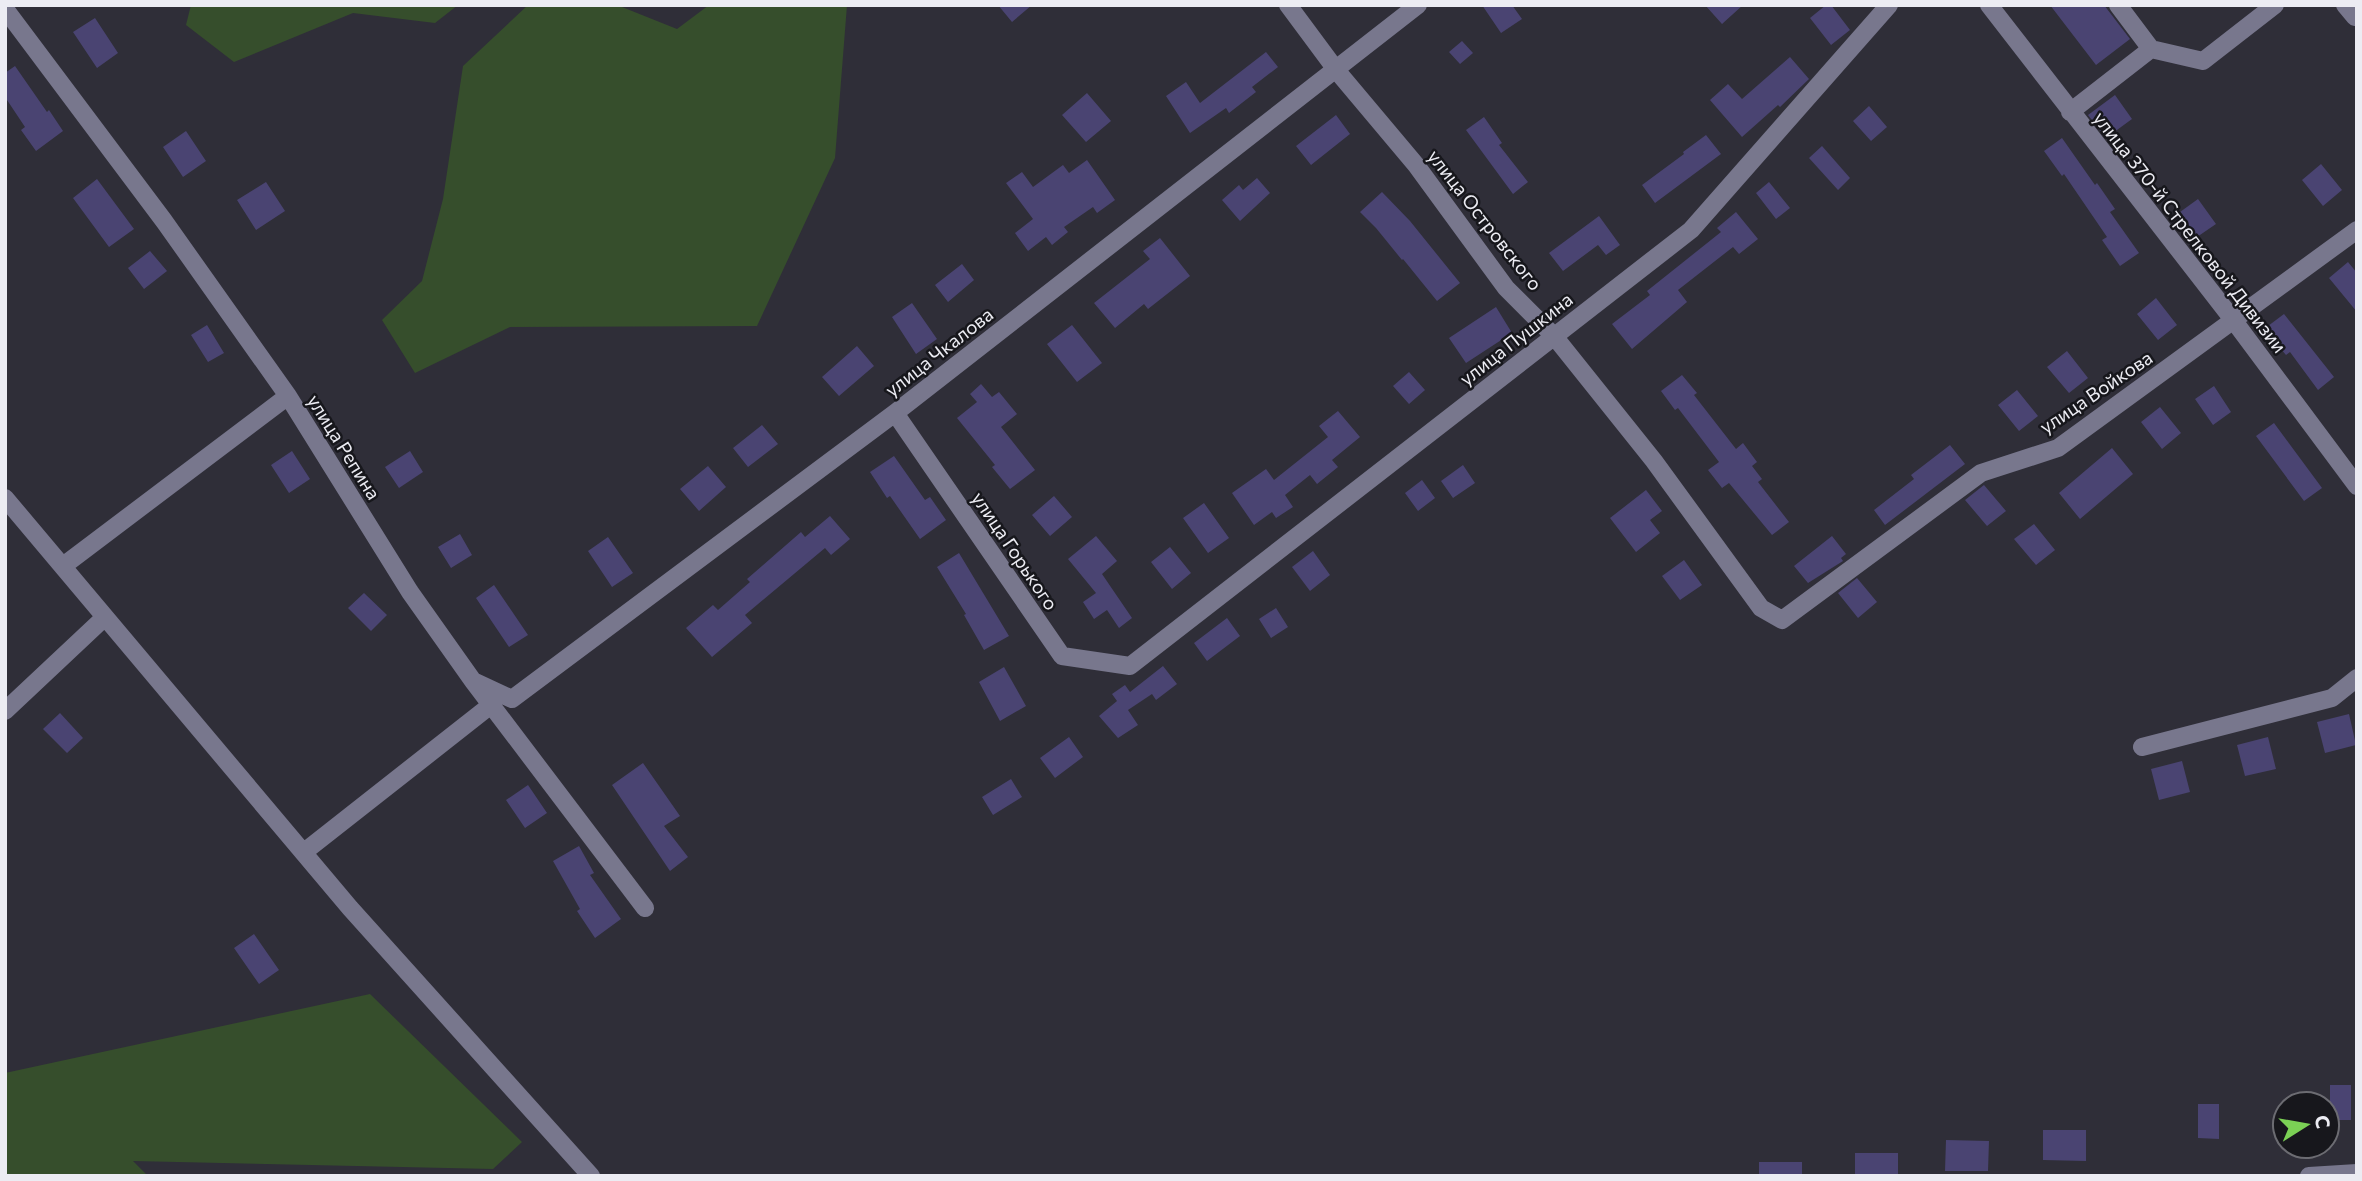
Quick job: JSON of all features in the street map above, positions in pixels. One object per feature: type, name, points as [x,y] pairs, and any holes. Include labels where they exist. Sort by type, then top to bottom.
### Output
[{"type":"street","name":"улица Островского","points":[[1288,5],[1337,71],[1416,165],[1506,288],[1554,336],[1654,461],[1761,608],[1782,621]]},
{"type":"street","name":"улица Чкалова","points":[[473,681],[512,699],[894,413],[1419,5]]},
{"type":"street","name":"улица Пушкина","points":[[1130,666],[1691,230],[1889,5]]},
{"type":"street","name":"улица 370-й Стрелковой Дивизии","points":[[1989,5],[2234,321],[2357,486]]},
{"type":"street","points":[[2118,5],[2151,49],[2203,61],[2275,5]]},
{"type":"street","name":"улица Репина","points":[[5,9],[163,221],[288,396],[410,592],[473,681],[645,908]]},
{"type":"street","points":[[2070,112],[2151,49]]},
{"type":"street","name":"улица Войкова","points":[[1782,621],[1981,473],[2058,448],[2357,230]]},
{"type":"street","points":[[62,566],[288,396]]},
{"type":"street","name":"улица Горького","points":[[894,413],[1062,656],[1130,666]]},
{"type":"street","points":[[5,498],[350,908],[591,1176]]},
{"type":"street","points":[[5,711],[105,617]]},
{"type":"street","points":[[2141,747],[2332,698],[2357,678]]},
{"type":"street","points":[[304,852],[491,705]]},
{"type":"street","points":[[2309,1176],[2357,1173]]},
{"type":"green space","points":[[191,5],[458,5],[435,23],[353,13],[234,62],[186,25]]},
{"type":"green space","points":[[528,5],[617,5],[677,29],[709,5],[847,5],[835,158],[757,326],[510,327],[415,373],[382,320],[422,281],[443,199],[463,66]]},
{"type":"green space","points":[[370,994],[522,1142],[493,1169],[133,1161],[148,1176],[5,1176],[5,1073]]},
{"type":"building","points":[[998,5],[1032,5],[1012,22]]},
{"type":"building","points":[[1482,5],[1512,5],[1522,19],[1501,33]]},
{"type":"building","points":[[1705,5],[1743,5],[1722,24]]},
{"type":"building","points":[[1826,5],[1831,5],[1850,30],[1831,45],[1810,18]]},
{"type":"building","points":[[2050,5],[2104,5],[2130,39],[2096,65]]},
{"type":"building","points":[[95,18],[118,53],[97,68],[73,32]]},
{"type":"building","points":[[1462,41],[1473,53],[1460,64],[1449,52]]},
{"type":"building","points":[[1266,52],[1278,67],[1252,87],[1256,92],[1229,113],[1226,108],[1190,133],[1166,96],[1186,82],[1200,103]]},
{"type":"building","points":[[1790,57],[1809,79],[1780,107],[1778,105],[1742,137],[1710,100],[1728,84],[1742,99]]},
{"type":"building","points":[[15,66],[63,131],[36,151],[21,130],[25,127],[5,97],[5,73]]},
{"type":"building","points":[[1087,93],[1111,121],[1086,142],[1062,115]]},
{"type":"building","points":[[2115,95],[2132,119],[2106,138],[2088,115]]},
{"type":"building","points":[[1869,106],[1887,127],[1871,141],[1853,121]]},
{"type":"building","points":[[1336,115],[1350,134],[1311,165],[1296,146]]},
{"type":"building","points":[[1484,117],[1502,143],[1499,145],[1528,182],[1513,194],[1466,130]]},
{"type":"building","points":[[186,131],[206,161],[183,177],[163,147]]},
{"type":"building","points":[[1706,135],[1721,154],[1655,203],[1642,185]]},
{"type":"building","points":[[2062,138],[2115,209],[2110,212],[2139,253],[2120,266],[2102,240],[2107,237],[2064,174],[2062,176],[2044,151]]},
{"type":"building","points":[[1822,146],[1850,178],[1838,190],[1809,158]]},
{"type":"building","points":[[1087,160],[1115,200],[1097,213],[1093,207],[1064,227],[1068,232],[1052,245],[1046,237],[1028,251],[1015,233],[1033,219],[1006,183],[1022,172],[1033,187],[1063,165],[1069,173]]},
{"type":"building","points":[[2321,164],[2342,190],[2323,206],[2302,180]]},
{"type":"building","points":[[1257,178],[1270,193],[1240,221],[1222,200],[1239,185],[1243,190]]},
{"type":"building","points":[[97,179],[134,229],[109,247],[73,198]]},
{"type":"building","points":[[266,182],[285,211],[256,230],[237,200]]},
{"type":"building","points":[[1769,182],[1790,208],[1776,219],[1756,193]]},
{"type":"building","points":[[1382,192],[1410,221],[1460,283],[1437,301],[1360,212]]},
{"type":"building","points":[[2198,199],[2216,224],[2197,237],[2180,212]]},
{"type":"building","points":[[1736,212],[1758,239],[1739,254],[1733,247],[1678,290],[1687,302],[1632,349],[1612,324],[1650,295],[1647,291],[1721,232],[1717,228]]},
{"type":"building","points":[[1599,216],[1620,245],[1606,255],[1598,245],[1563,271],[1549,253]]},
{"type":"building","points":[[1160,238],[1190,276],[1148,309],[1144,304],[1115,328],[1094,303],[1150,259],[1143,251]]},
{"type":"building","points":[[150,251],[167,271],[144,289],[128,268]]},
{"type":"building","points":[[2348,262],[2357,273],[2357,312],[2329,278]]},
{"type":"building","points":[[962,264],[974,280],[948,302],[935,285]]},
{"type":"building","points":[[2156,298],[2177,325],[2158,340],[2137,314]]},
{"type":"building","points":[[912,303],[937,339],[916,354],[892,317]]},
{"type":"building","points":[[1496,307],[1512,333],[1466,363],[1449,338]]},
{"type":"building","points":[[2284,314],[2334,377],[2318,390],[2290,352],[2286,355],[2264,329]]},
{"type":"building","points":[[207,325],[224,353],[208,362],[191,335]]},
{"type":"building","points":[[1072,325],[1102,363],[1077,382],[1047,344]]},
{"type":"building","points":[[857,346],[874,366],[839,396],[822,377]]},
{"type":"building","points":[[2067,351],[2088,378],[2069,393],[2047,367]]},
{"type":"building","points":[[1409,372],[1425,390],[1409,404],[1393,386]]},
{"type":"building","points":[[1682,375],[1736,449],[1743,443],[1757,462],[1752,466],[1762,479],[1758,482],[1789,522],[1772,535],[1729,483],[1722,488],[1708,470],[1719,462],[1678,408],[1675,410],[1661,391]]},
{"type":"building","points":[[981,384],[992,397],[999,392],[1017,414],[1001,427],[1035,470],[1010,489],[992,467],[995,465],[957,418],[977,402],[970,394]]},
{"type":"building","points":[[2214,386],[2231,412],[2213,425],[2195,399]]},
{"type":"building","points":[[2017,390],[2038,416],[2019,431],[1998,405]]},
{"type":"building","points":[[2160,407],[2181,433],[2162,449],[2141,422]]},
{"type":"building","points":[[1338,411],[1360,437],[1332,460],[1338,467],[1317,484],[1310,475],[1285,495],[1293,507],[1276,518],[1272,512],[1254,525],[1232,493],[1266,469],[1274,480],[1328,437],[1319,426]]},
{"type":"building","points":[[2274,423],[2322,488],[2304,501],[2256,436]]},
{"type":"building","points":[[762,425],[778,444],[748,467],[733,448]]},
{"type":"building","points":[[1950,445],[1965,464],[1885,525],[1874,510],[1914,479],[1911,475]]},
{"type":"building","points":[[2112,448],[2133,474],[2080,519],[2059,493]]},
{"type":"building","points":[[292,451],[310,479],[289,493],[271,465]]},
{"type":"building","points":[[410,451],[423,472],[399,488],[385,467]]},
{"type":"building","points":[[894,456],[925,500],[930,497],[946,520],[920,539],[870,472]]},
{"type":"building","points":[[1463,465],[1475,483],[1453,498],[1441,481]]},
{"type":"building","points":[[708,466],[726,487],[699,511],[680,489]]},
{"type":"building","points":[[1422,480],[1435,498],[1418,511],[1405,493]]},
{"type":"building","points":[[1984,485],[2006,511],[1987,526],[1965,500]]},
{"type":"building","points":[[1646,490],[1662,511],[1650,520],[1660,533],[1636,552],[1610,518]]},
{"type":"building","points":[[1054,496],[1072,517],[1050,536],[1032,515]]},
{"type":"building","points":[[1204,503],[1229,538],[1208,553],[1183,518]]},
{"type":"building","points":[[830,516],[850,539],[831,555],[825,548],[745,615],[752,623],[712,657],[686,628],[713,605],[718,610],[750,582],[747,579],[801,532],[805,537]]},
{"type":"building","points":[[2034,524],[2055,550],[2036,565],[2014,539]]},
{"type":"building","points":[[460,534],[472,555],[451,568],[438,547]]},
{"type":"building","points":[[1096,536],[1117,561],[1102,574],[1132,618],[1119,628],[1107,610],[1094,619],[1083,602],[1096,593],[1068,559]]},
{"type":"building","points":[[1832,536],[1846,554],[1841,558],[1843,561],[1808,583],[1794,566]]},
{"type":"building","points":[[608,537],[633,573],[612,587],[588,551]]},
{"type":"building","points":[[1170,547],[1191,573],[1172,589],[1151,562]]},
{"type":"building","points":[[1313,551],[1330,575],[1310,591],[1292,567]]},
{"type":"building","points":[[959,553],[1009,636],[984,650],[937,567]]},
{"type":"building","points":[[1684,560],[1702,585],[1680,600],[1662,576]]},
{"type":"building","points":[[1857,578],[1877,602],[1858,618],[1838,593]]},
{"type":"building","points":[[494,585],[528,635],[509,647],[476,598]]},
{"type":"building","points":[[364,593],[387,615],[371,631],[348,608]]},
{"type":"building","points":[[1276,608],[1288,627],[1271,638],[1259,619]]},
{"type":"building","points":[[1227,618],[1240,636],[1207,661],[1194,643]]},
{"type":"building","points":[[1163,666],[1177,684],[1156,700],[1152,694],[1128,710],[1138,725],[1118,738],[1099,716],[1117,701],[1112,694],[1125,685],[1130,692]]},
{"type":"building","points":[[1004,667],[1026,706],[1000,721],[979,682]]},
{"type":"building","points":[[60,713],[83,738],[67,753],[43,729]]},
{"type":"building","points":[[2349,714],[2356,745],[2325,753],[2317,722]]},
{"type":"building","points":[[1069,737],[1083,757],[1055,778],[1040,758]]},
{"type":"building","points":[[2268,737],[2276,769],[2245,776],[2237,745]]},
{"type":"building","points":[[2182,761],[2190,792],[2159,800],[2151,769]]},
{"type":"building","points":[[643,763],[680,816],[664,826],[688,857],[670,871],[612,785]]},
{"type":"building","points":[[1011,779],[1022,797],[993,815],[982,797]]},
{"type":"building","points":[[528,785],[547,813],[525,828],[506,800]]},
{"type":"building","points":[[579,846],[594,873],[590,875],[621,919],[595,938],[577,911],[580,909],[553,861]]},
{"type":"building","points":[[254,934],[279,970],[259,984],[234,948]]},
{"type":"building","points":[[2330,1085],[2351,1085],[2351,1120],[2341,1120],[2341,1090],[2330,1090]]},
{"type":"building","points":[[2198,1104],[2219,1104],[2219,1139],[2198,1138]]},
{"type":"building","points":[[2043,1130],[2086,1130],[2086,1161],[2043,1160]]},
{"type":"building","points":[[1946,1140],[1989,1141],[1988,1171],[1945,1171]]},
{"type":"building","points":[[1855,1153],[1898,1153],[1898,1176],[1855,1176]]},
{"type":"building","points":[[1759,1162],[1802,1162],[1802,1176],[1759,1176]]}]
